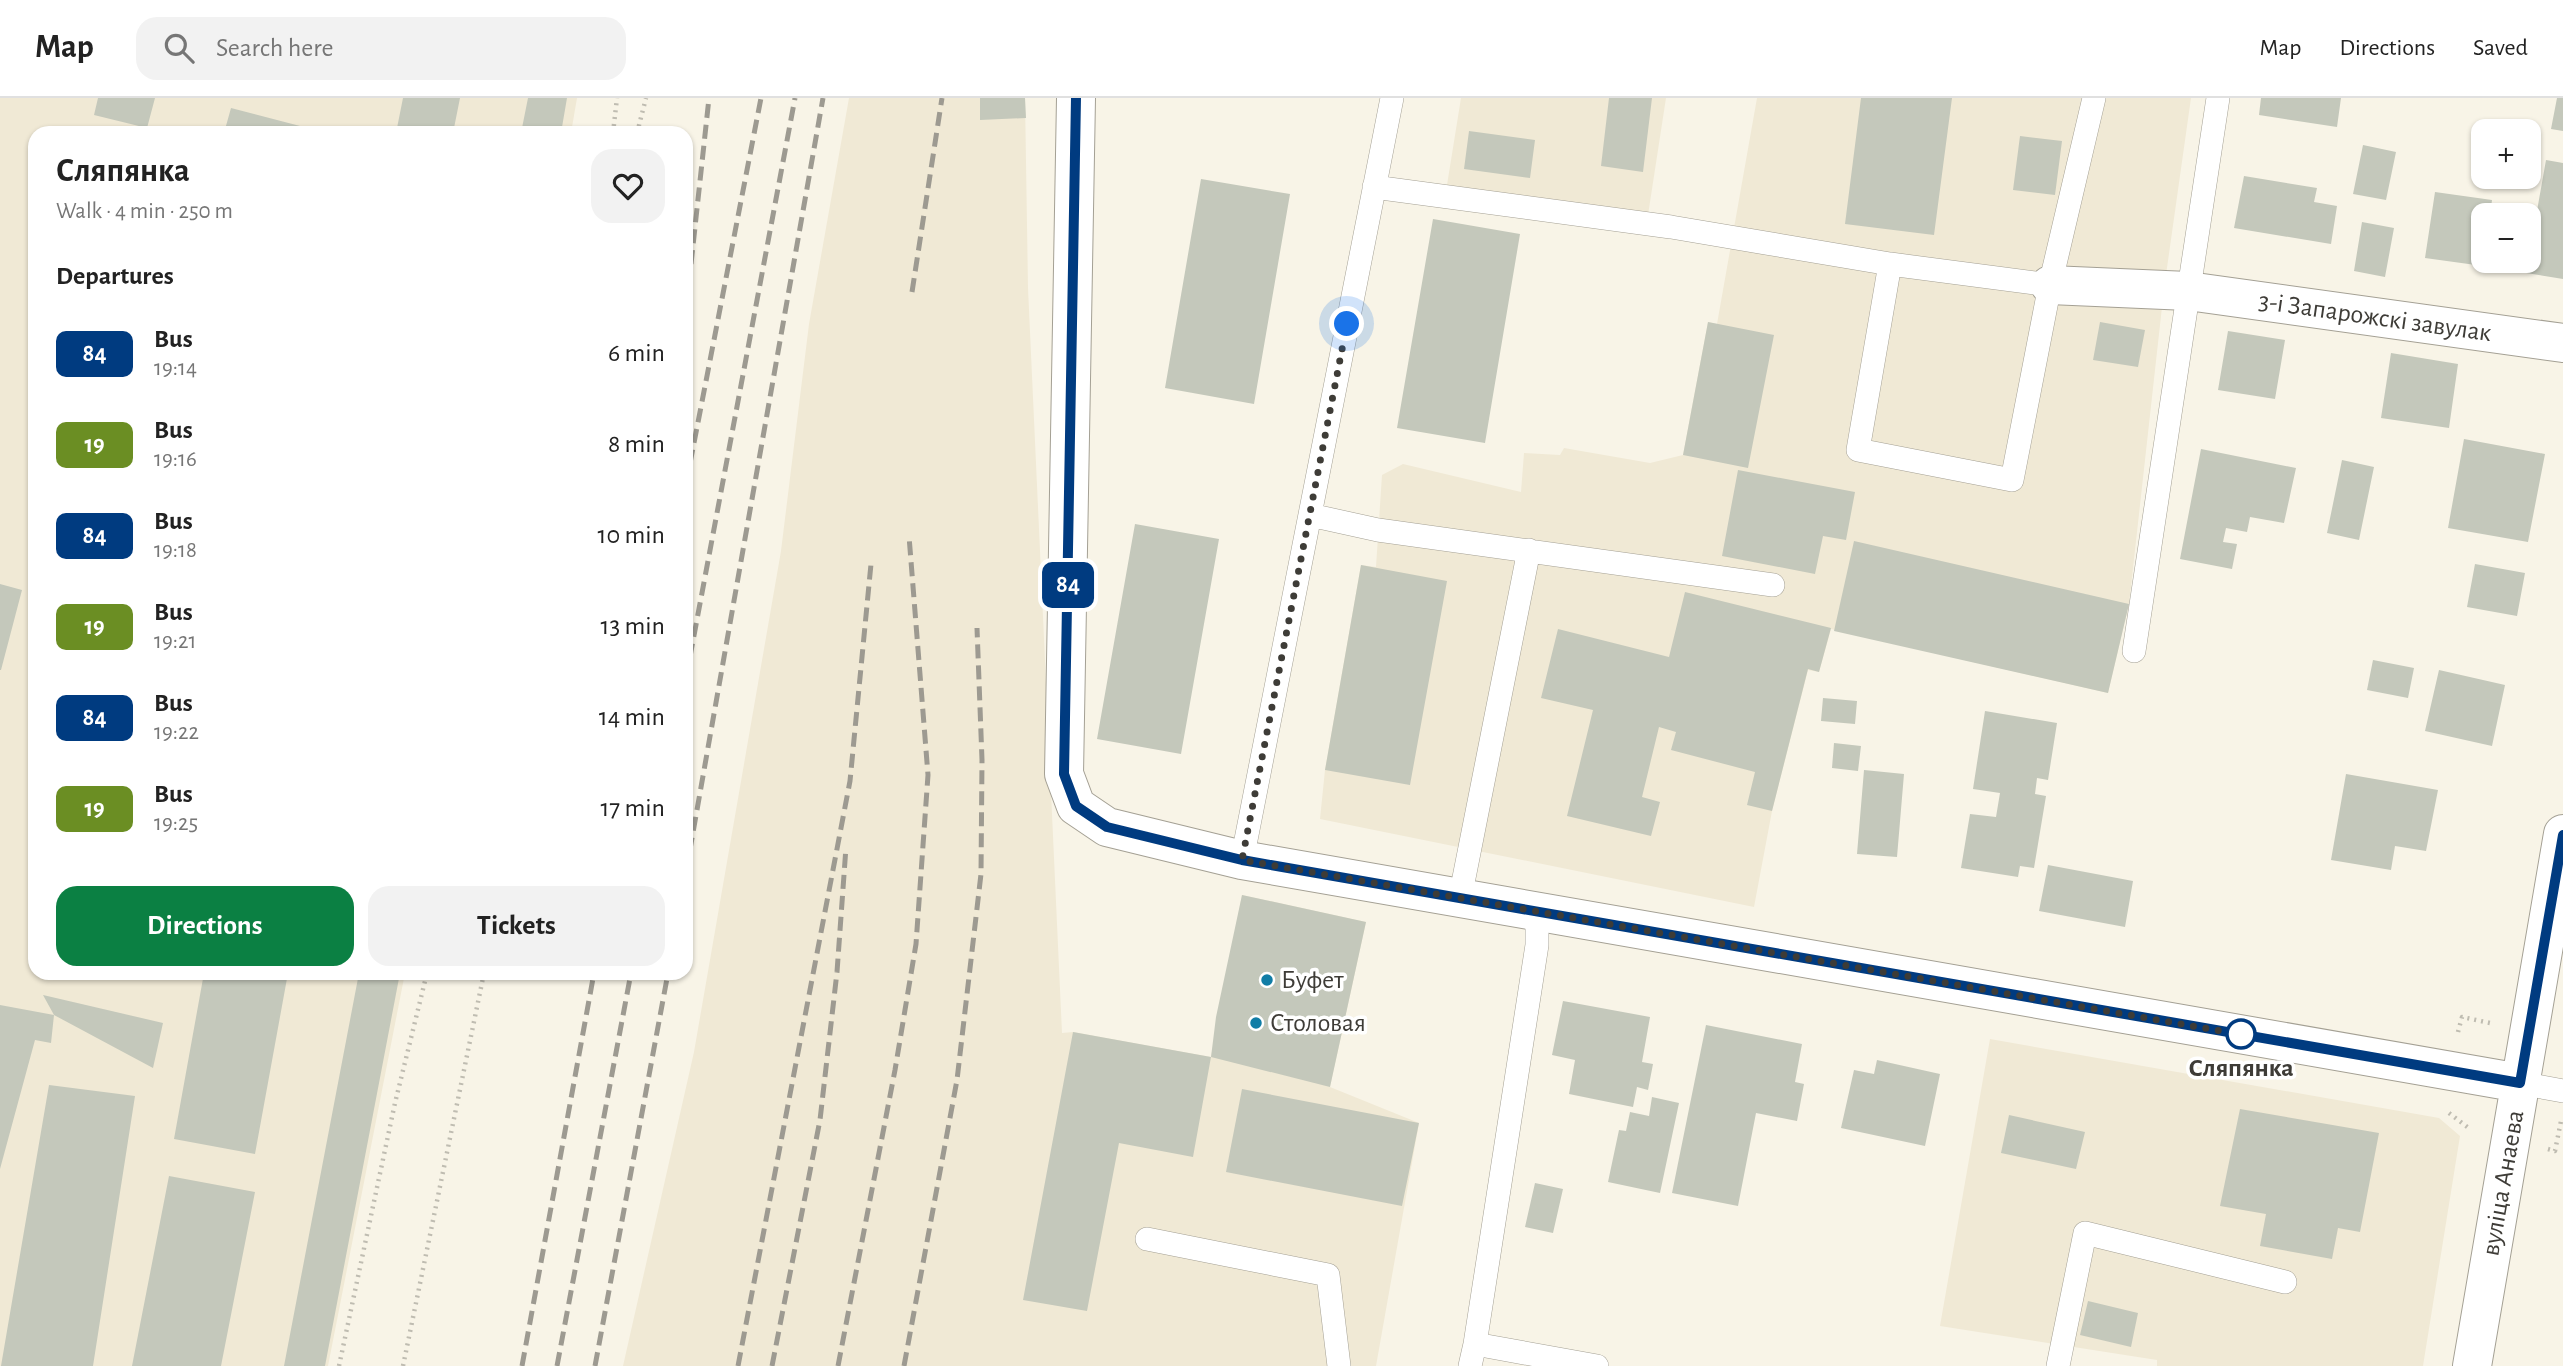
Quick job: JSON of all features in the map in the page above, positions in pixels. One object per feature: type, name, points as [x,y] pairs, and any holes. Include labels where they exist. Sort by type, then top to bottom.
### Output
[{"type":"street","points":[[1076,98],[1064,774],[1076,806],[1107,827],[1242,860],[2520,1083]]},
{"type":"street","name":"3-і Запарожскі завулак","points":[[2050,285],[2188,291],[2563,343]]},
{"type":"street","name":"вуліца Анаева","points":[[2472,1366],[2563,835]]},
{"type":"lane","points":[[1242,860],[1392,98]]},
{"type":"lane","points":[[1890,264],[1858,450],[2011,480],[2050,285],[2094,98]]},
{"type":"lane","points":[[2134,651],[2217,98]]},
{"type":"lane","points":[[1374,187],[1671,227],[1890,264],[2050,285]]},
{"type":"lane","points":[[1310,515],[1378,530],[1773,585]]},
{"type":"lane","points":[[1460,898],[1529,550]]},
{"type":"lane","points":[[1537,912],[1536,945],[1473,1355],[1597,1366]]},
{"type":"lane","points":[[2520,1083],[2563,1091]]},
{"type":"lane","points":[[2058,1366],[2085,1233],[2285,1282]]},
{"type":"lane","points":[[1147,1239],[1328,1275],[1339,1366]]},
{"type":"path","points":[[614,126],[617,98]]},
{"type":"path","points":[[639,126],[646,98]]},
{"type":"path","points":[[339,1366],[395,1103],[425,980]]},
{"type":"path","points":[[403,1366],[483,980]]},
{"type":"path","points":[[2555,1150],[2563,1114]]},
{"type":"shaded area","points":[[0,98],[577,98],[572,126],[28,126],[28,980],[404,980],[328,1366],[0,1366]]},
{"type":"shaded area","points":[[849,98],[1025,98],[1028,288],[1062,1033],[1073,1032],[1211,1057],[1242,895],[1366,922],[1330,1087],[1419,1123],[1376,1366],[623,1366],[694,1052],[781,551],[809,324]]},
{"type":"shaded area","points":[[1461,98],[1666,98],[1648,215],[1447,185]]},
{"type":"shaded area","points":[[1757,98],[2191,98],[2164,289],[2129,604],[2108,693],[1831,629],[1819,672],[1808,670],[1772,811],[1754,907],[1320,819],[1325,770],[1361,565],[1376,567],[1382,475],[1403,464],[1521,492],[1524,453],[1560,455],[1564,448],[1650,463],[1683,455],[1708,322],[1717,324]]},
{"type":"shaded area","points":[[1990,1039],[2439,1118],[2460,1136],[2423,1366],[2157,1366],[2157,1360],[1940,1326]]},
{"type":"building","points":[[98,98],[155,98],[148,126],[94,115]]},
{"type":"building","points":[[403,98],[460,98],[454,126],[397,126]]},
{"type":"building","points":[[528,98],[567,98],[562,126],[522,126]]},
{"type":"building","points":[[980,98],[1025,98],[1026,118],[980,120]]},
{"type":"building","points":[[1609,98],[1652,98],[1643,172],[1601,166]]},
{"type":"building","points":[[1861,98],[1952,98],[1934,235],[1845,224]]},
{"type":"building","points":[[2261,98],[2341,98],[2337,127],[2259,115]]},
{"type":"building","points":[[2557,98],[2563,98],[2563,131],[2551,129]]},
{"type":"building","points":[[231,108],[300,126],[226,126]]},
{"type":"building","points":[[1469,131],[1535,140],[1530,178],[1464,169]]},
{"type":"building","points":[[2020,136],[2062,141],[2055,195],[2013,190]]},
{"type":"building","points":[[2363,145],[2396,152],[2386,200],[2353,194]]},
{"type":"building","points":[[2546,160],[2563,163],[2563,279],[2526,273],[2541,273],[2541,203],[2538,203]]},
{"type":"building","points":[[2244,176],[2317,188],[2314,202],[2337,206],[2331,244],[2234,228]]},
{"type":"building","points":[[1201,179],[1290,194],[1254,404],[1165,388]]},
{"type":"building","points":[[2435,192],[2492,200],[2492,203],[2471,203],[2471,264],[2425,258]]},
{"type":"building","points":[[1433,219],[1520,234],[1485,443],[1397,428]]},
{"type":"building","points":[[2362,222],[2394,228],[2385,277],[2354,271]]},
{"type":"building","points":[[1708,322],[1774,335],[1748,468],[1683,455]]},
{"type":"building","points":[[2100,322],[2145,330],[2138,367],[2093,360]]},
{"type":"building","points":[[2228,331],[2285,340],[2275,399],[2218,390]]},
{"type":"building","points":[[2391,353],[2458,364],[2449,428],[2381,418]]},
{"type":"building","points":[[2464,439],[2545,454],[2528,542],[2448,528]]},
{"type":"building","points":[[2201,449],[2296,468],[2284,523],[2250,517],[2247,532],[2226,528],[2223,542],[2237,544],[2232,569],[2180,559]]},
{"type":"building","points":[[2342,460],[2374,467],[2359,540],[2327,533]]},
{"type":"building","points":[[1738,470],[1855,492],[1846,540],[1823,536],[1815,574],[1722,556]]},
{"type":"building","points":[[1135,524],[1219,539],[1181,754],[1097,739]]},
{"type":"building","points":[[1854,541],[2129,604],[2108,693],[1834,631]]},
{"type":"building","points":[[2475,564],[2525,573],[2517,616],[2467,607]]},
{"type":"building","points":[[1361,565],[1447,581],[1410,785],[1325,770]]},
{"type":"building","points":[[0,584],[22,590],[1,670],[0,670]]},
{"type":"building","points":[[1685,592],[1831,628],[1819,672],[1808,669],[1772,811],[1747,805],[1755,772],[1671,750],[1676,732],[1659,727],[1642,797],[1660,802],[1651,836],[1567,816],[1593,710],[1541,698],[1558,629],[1669,657]]},
{"type":"building","points":[[2373,660],[2414,668],[2408,698],[2367,690]]},
{"type":"building","points":[[2439,670],[2505,685],[2492,746],[2425,731]]},
{"type":"building","points":[[1823,698],[1857,701],[1855,724],[1821,721]]},
{"type":"building","points":[[1985,711],[2057,723],[2048,780],[2037,778],[2035,794],[2046,796],[2034,868],[2020,866],[2018,877],[1961,868],[1970,814],[1996,817],[2000,793],[1973,789]]},
{"type":"building","points":[[1834,743],[1861,746],[1858,771],[1832,768]]},
{"type":"building","points":[[1864,770],[1904,774],[1897,857],[1857,854]]},
{"type":"building","points":[[2346,774],[2438,790],[2426,851],[2395,846],[2391,870],[2331,860]]},
{"type":"building","points":[[2048,865],[2133,881],[2125,927],[2039,911]]},
{"type":"building","points":[[1242,895],[1366,922],[1330,1087],[1211,1057],[1216,1017]]},
{"type":"building","points":[[203,980],[287,980],[255,1154],[174,1139]]},
{"type":"building","points":[[358,980],[399,980],[325,1366],[284,1366]]},
{"type":"building","points":[[43,995],[163,1023],[153,1068],[54,1015]]},
{"type":"building","points":[[1563,1001],[1650,1017],[1642,1062],[1653,1064],[1648,1090],[1637,1087],[1633,1107],[1569,1094],[1575,1060],[1552,1055]]},
{"type":"building","points":[[0,1005],[54,1015],[51,1043],[35,1040],[0,1169]]},
{"type":"building","points":[[1706,1025],[1802,1044],[1795,1082],[1804,1084],[1797,1121],[1756,1113],[1738,1206],[1672,1193]]},
{"type":"building","points":[[1073,1032],[1211,1057],[1193,1157],[1119,1143],[1087,1311],[1023,1300]]},
{"type":"building","points":[[1877,1060],[1940,1074],[1925,1146],[1841,1128],[1854,1070],[1874,1074]]},
{"type":"building","points":[[49,1085],[135,1096],[93,1366],[1,1366]]},
{"type":"building","points":[[1242,1089],[1419,1123],[1402,1206],[1226,1172]]},
{"type":"building","points":[[1652,1097],[1679,1103],[1660,1193],[1608,1182],[1619,1130],[1626,1131],[1630,1112],[1649,1116]]},
{"type":"building","points":[[2240,1109],[2379,1133],[2360,1232],[2338,1228],[2332,1259],[2260,1246],[2266,1214],[2220,1206]]},
{"type":"building","points":[[2009,1115],[2085,1132],[2076,1169],[2001,1153]]},
{"type":"building","points":[[169,1176],[255,1192],[221,1366],[132,1366]]},
{"type":"building","points":[[1535,1183],[1563,1189],[1553,1233],[1525,1227]]},
{"type":"building","points":[[2088,1301],[2138,1313],[2131,1347],[2080,1335]]},
{"type":"railway","points":[[693,246],[709,98]]},
{"type":"railway","points":[[693,448],[761,98]]},
{"type":"railway","points":[[693,641],[795,98]]},
{"type":"railway","points":[[693,832],[823,98]]},
{"type":"railway","points":[[912,292],[942,98]]},
{"type":"railway","points":[[838,1366],[895,1070],[916,944],[928,775],[909,536]]},
{"type":"railway","points":[[738,1366],[850,781],[871,564]]},
{"type":"railway","points":[[904,1366],[957,1080],[981,874],[982,760],[977,628]]},
{"type":"railway","points":[[772,1366],[820,1120],[837,972],[846,847]]},
{"type":"railway","points":[[522,1366],[593,980]]},
{"type":"railway","points":[[557,1366],[630,980]]},
{"type":"railway","points":[[595,1366],[667,980]]},
{"type":"bus line","name":"84","points":[[1076,98],[1064,774],[1076,806],[1107,827],[1242,860],[2520,1083],[2563,835]]},
{"type":"place","name":"Буфет","points":[[1267,980]]},
{"type":"place","name":"Столовая","points":[[1256,1023]]},
{"type":"place","name":"Сляпянка","points":[[2241,1034]]},
{"type":"route","points":[[1347,324],[1242,860],[2244,1035],[2241,1034]]}]
